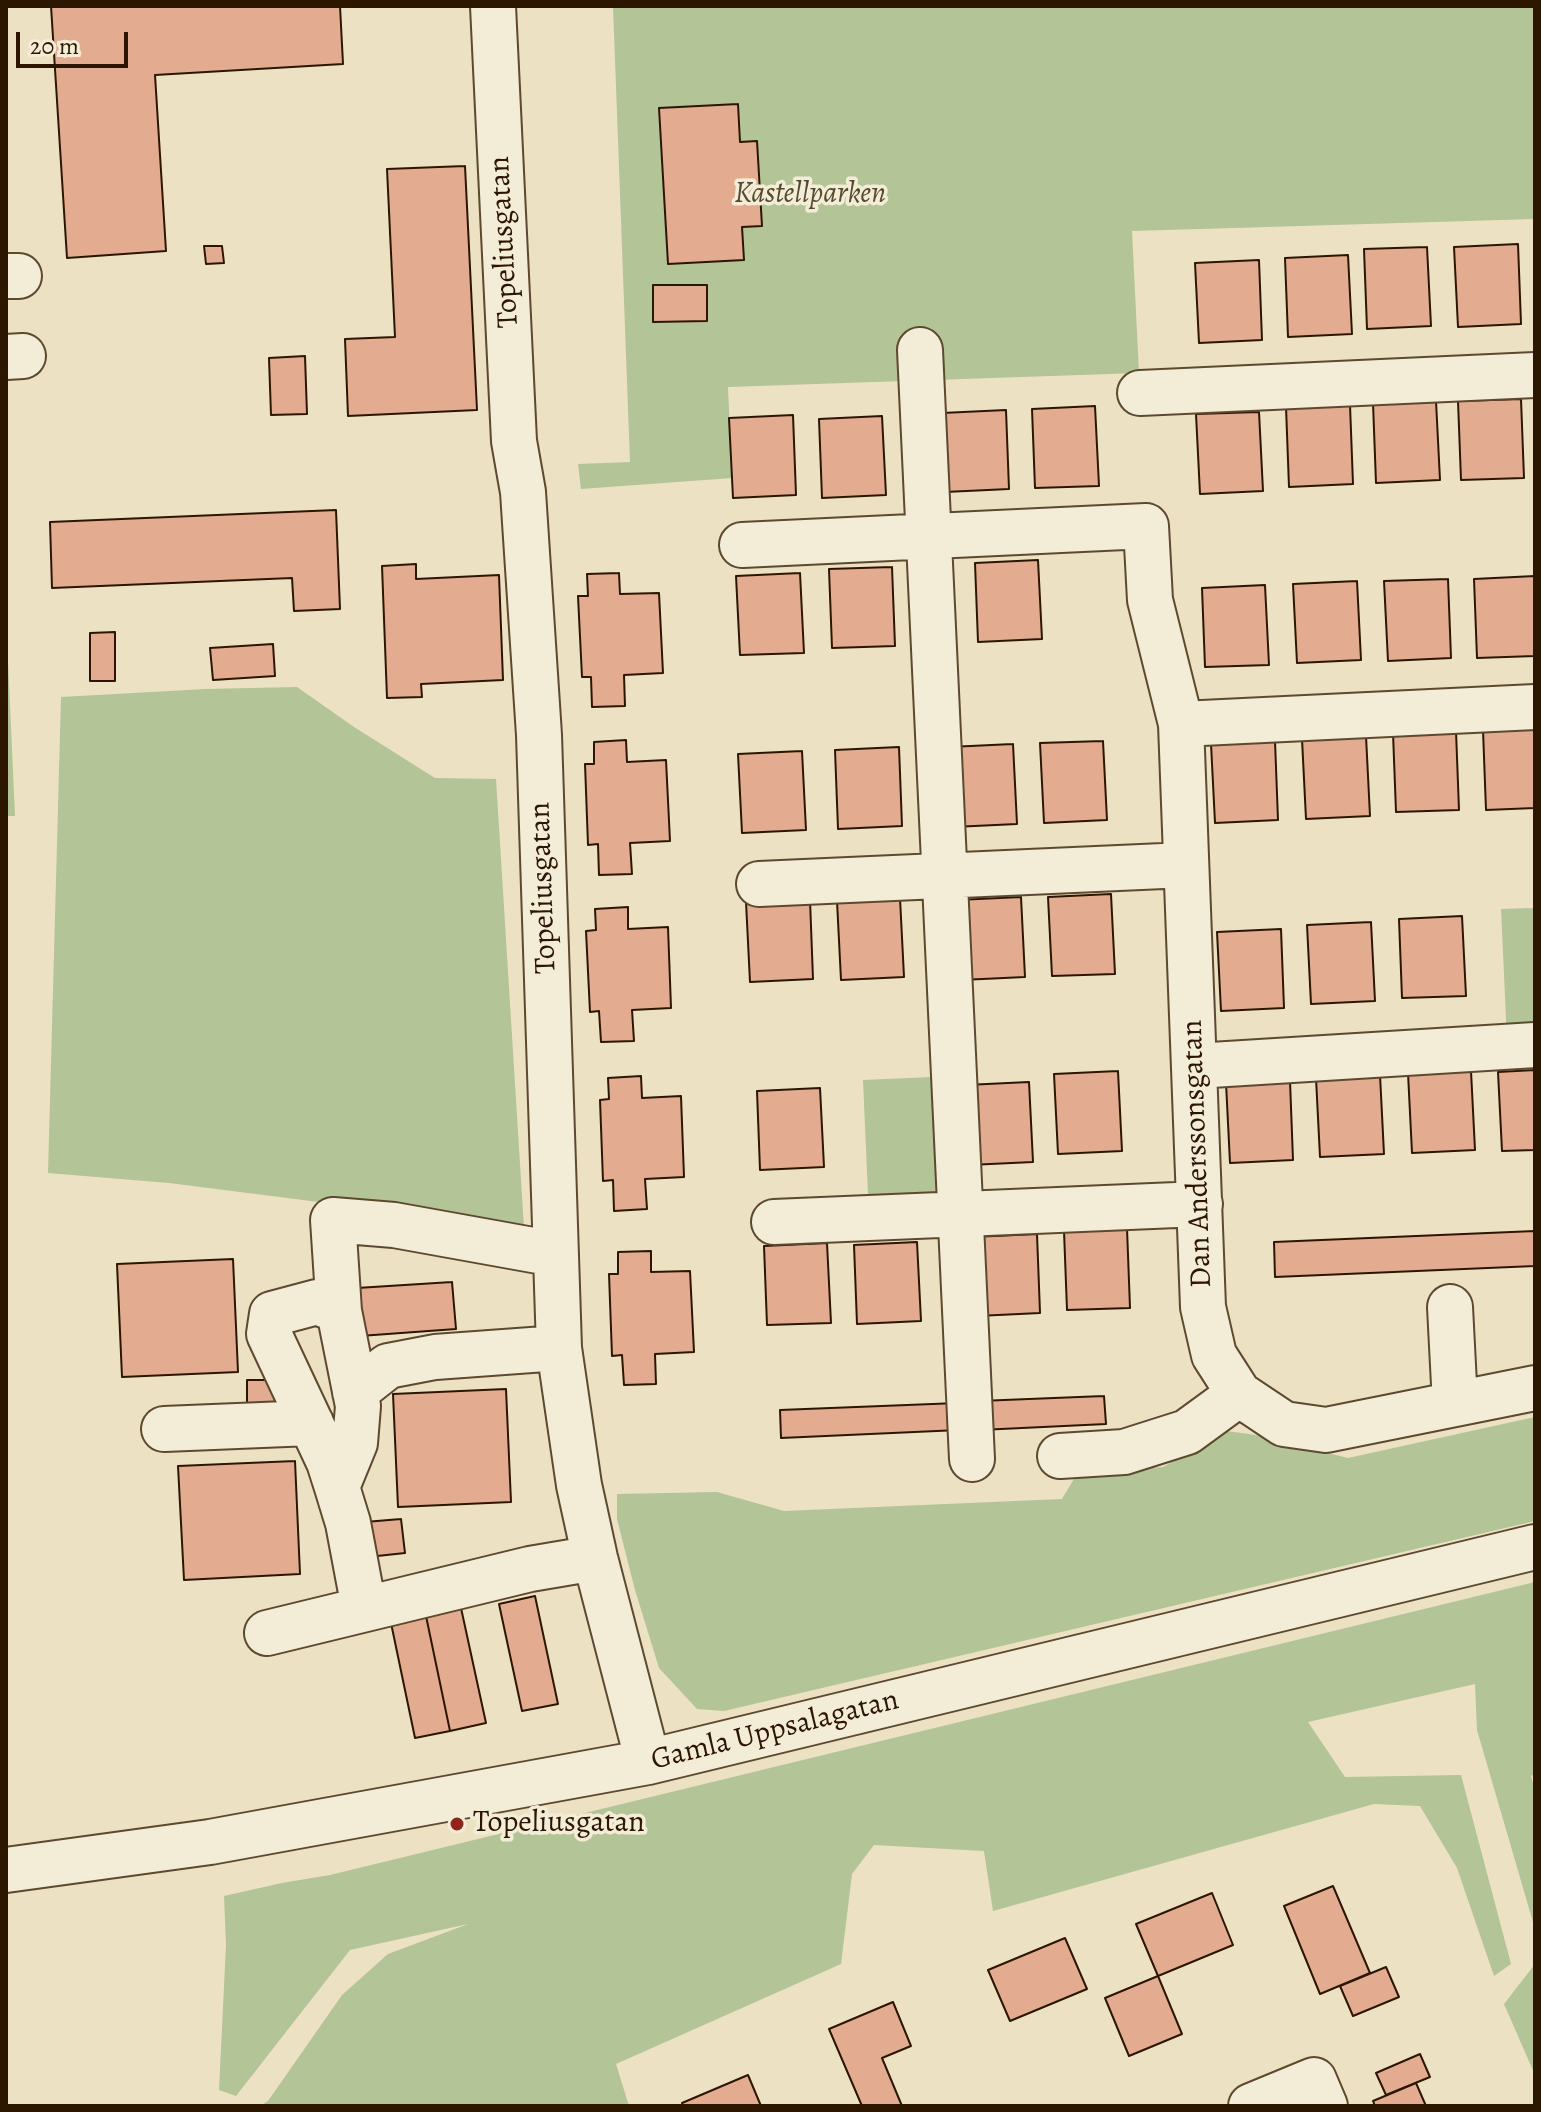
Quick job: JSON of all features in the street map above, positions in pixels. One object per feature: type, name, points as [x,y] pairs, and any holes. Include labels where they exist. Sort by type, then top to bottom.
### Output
[{"type":"street","name":"Topeliusgatan","points":[[493,6],[514,441],[523,492],[539,735],[559,1348],[579,1485],[648,1762]]},
{"type":"street","points":[[920,350],[972,1459]]},
{"type":"street","points":[[1140,393],[1535,375]]},
{"type":"street","name":"Dan Anderssonsgatan","points":[[929,536],[1146,526],[1150,600],[1181,724],[1203,1307],[1214,1355],[1239,1394],[1284,1424],[1326,1430],[1535,1388]]},
{"type":"street","points":[[742,545],[929,536]]},
{"type":"street","points":[[1181,724],[1535,707]]},
{"type":"street","points":[[759,884],[1186,865]]},
{"type":"street","points":[[1195,1066],[1535,1045]]},
{"type":"street","points":[[774,1222],[1200,1204]]},
{"type":"street","points":[[337,1487],[355,1443],[358,1406],[339,1311],[333,1220],[394,1225],[555,1254]]},
{"type":"street","points":[[339,1311],[317,1302],[272,1314],[269,1334],[329,1462],[348,1523],[364,1608]]},
{"type":"street","points":[[1450,1307],[1455,1404]]},
{"type":"street","points":[[355,1392],[388,1366],[435,1357],[559,1348]]},
{"type":"street","points":[[1060,1456],[1124,1452],[1187,1432],[1239,1394]]},
{"type":"street","points":[[164,1429],[311,1423]]},
{"type":"street","name":"Gamla Uppsalagatan","points":[[6,1870],[210,1842],[648,1762],[1535,1547]]},
{"type":"street","points":[[267,1633],[530,1569],[595,1558]]},
{"type":"street","points":[[1251,2106],[1314,2080],[1325,2106]]},
{"type":"green space","name":"Kastellparken","points":[[613,6],[1535,6],[1535,219],[1132,231],[1139,373],[728,387],[732,478],[581,489],[578,464],[630,462]]},
{"type":"green space","points":[[6,616],[15,816],[6,816]]},
{"type":"green space","points":[[297,687],[435,778],[496,779],[524,1228],[169,1183],[48,1173],[61,697]]},
{"type":"green space","points":[[1535,908],[1535,1039],[1507,1040],[1501,909]]},
{"type":"green space","points":[[955,1076],[961,1213],[869,1217],[863,1080]]},
{"type":"green space","points":[[1535,1417],[1535,1521],[724,1711],[697,1709],[659,1668],[617,1519],[617,1494],[717,1492],[784,1511],[1062,1499],[1078,1472],[1163,1467],[1226,1431],[1256,1435],[1348,1458]]},
{"type":"green space","points":[[1535,1582],[1535,1774],[1531,1776],[1535,1791],[1535,1929],[1477,1730],[1475,1684],[1308,1722],[1345,1777],[1461,1775],[1511,1964],[1494,1976],[1457,1868],[1420,1806],[1374,1804],[993,1911],[984,1851],[874,1845],[852,1874],[841,1964],[616,2064],[629,2106],[260,2106],[268,2101],[342,1995],[388,1954],[468,1924],[350,1950],[236,2096],[219,2090],[226,1945],[224,1896],[330,1875]]},
{"type":"green space","points":[[1535,1964],[1535,2075],[1504,2004]]},
{"type":"building","points":[[51,6],[340,6],[343,64],[155,75],[166,251],[67,258]]},
{"type":"building","points":[[738,104],[740,142],[757,141],[762,226],[742,227],[744,260],[668,264],[659,108]]},
{"type":"building","points":[[465,166],[477,410],[348,416],[345,339],[395,337],[387,169]]},
{"type":"building","points":[[1518,244],[1521,324],[1458,327],[1454,247]]},
{"type":"building","points":[[204,246],[222,246],[224,263],[206,264]]},
{"type":"building","points":[[1427,247],[1431,326],[1367,329],[1364,249]]},
{"type":"building","points":[[1348,255],[1352,334],[1288,337],[1285,258]]},
{"type":"building","points":[[1259,260],[1262,340],[1199,343],[1195,263]]},
{"type":"building","points":[[653,285],[707,285],[707,321],[653,322]]},
{"type":"building","points":[[305,356],[307,414],[271,415],[269,358]]},
{"type":"building","points":[[1521,399],[1524,478],[1461,480],[1458,401]]},
{"type":"building","points":[[1436,401],[1440,480],[1376,483],[1373,403]]},
{"type":"building","points":[[1350,405],[1353,484],[1289,487],[1286,407]]},
{"type":"building","points":[[1095,406],[1099,486],[1035,488],[1032,409]]},
{"type":"building","points":[[1006,410],[1009,489],[945,492],[942,413]]},
{"type":"building","points":[[1259,412],[1263,491],[1200,494],[1196,414]]},
{"type":"building","points":[[793,415],[796,495],[733,498],[729,418]]},
{"type":"building","points":[[882,416],[886,495],[822,498],[819,419]]},
{"type":"building","points":[[336,510],[340,609],[294,611],[292,578],[52,588],[50,522]]},
{"type":"building","points":[[1038,560],[1042,639],[978,642],[975,563]]},
{"type":"building","points":[[416,564],[416,579],[499,575],[503,680],[421,684],[422,697],[387,698],[382,566]]},
{"type":"building","points":[[892,567],[895,646],[832,648],[829,569]]},
{"type":"building","points":[[619,573],[620,594],[659,593],[663,673],[624,675],[625,706],[592,707],[591,677],[582,677],[578,596],[588,596],[587,574]]},
{"type":"building","points":[[800,573],[804,653],[740,655],[736,576]]},
{"type":"building","points":[[1535,576],[1535,656],[1477,658],[1474,579]]},
{"type":"building","points":[[1448,579],[1451,658],[1388,661],[1384,581]]},
{"type":"building","points":[[1357,581],[1361,660],[1297,663],[1293,584]]},
{"type":"building","points":[[1265,585],[1269,665],[1205,667],[1202,588]]},
{"type":"building","points":[[115,632],[115,681],[90,681],[90,633]]},
{"type":"building","points":[[273,644],[275,676],[213,680],[210,648]]},
{"type":"building","points":[[1535,728],[1535,808],[1486,810],[1483,730]]},
{"type":"building","points":[[1456,731],[1459,810],[1396,812],[1393,733]]},
{"type":"building","points":[[1366,736],[1370,816],[1306,819],[1302,739]]},
{"type":"building","points":[[626,740],[627,762],[666,760],[670,841],[630,843],[632,874],[599,875],[598,844],[588,845],[585,764],[594,764],[594,742]]},
{"type":"building","points":[[1103,741],[1107,820],[1044,823],[1040,743]]},
{"type":"building","points":[[1275,741],[1278,820],[1215,823],[1211,744]]},
{"type":"building","points":[[1013,744],[1017,824],[953,827],[949,747]]},
{"type":"building","points":[[899,747],[902,826],[838,829],[835,750]]},
{"type":"building","points":[[802,751],[806,830],[742,833],[738,754]]},
{"type":"building","points":[[1111,894],[1115,974],[1052,976],[1048,897]]},
{"type":"building","points":[[1021,897],[1025,977],[961,980],[957,900]]},
{"type":"building","points":[[900,898],[904,977],[841,980],[837,901]]},
{"type":"building","points":[[810,900],[813,979],[750,982],[746,902]]},
{"type":"building","points":[[628,907],[628,929],[668,927],[671,1008],[632,1010],[634,1041],[601,1042],[599,1011],[590,1012],[586,931],[596,930],[595,909]]},
{"type":"building","points":[[1462,916],[1466,996],[1402,998],[1399,919]]},
{"type":"building","points":[[1371,922],[1375,1001],[1311,1004],[1307,925]]},
{"type":"building","points":[[1281,929],[1284,1008],[1221,1011],[1217,932]]},
{"type":"building","points":[[1535,1070],[1535,1150],[1502,1151],[1498,1072]]},
{"type":"building","points":[[1118,1071],[1122,1151],[1058,1154],[1054,1074]]},
{"type":"building","points":[[1471,1071],[1475,1150],[1412,1153],[1408,1073]]},
{"type":"building","points":[[1380,1075],[1384,1154],[1320,1157],[1316,1078]]},
{"type":"building","points":[[641,1076],[642,1098],[681,1096],[684,1177],[645,1179],[647,1209],[614,1211],[613,1180],[603,1181],[600,1100],[609,1099],[608,1078]]},
{"type":"building","points":[[1290,1081],[1293,1160],[1230,1163],[1226,1083]]},
{"type":"building","points":[[1029,1082],[1033,1162],[969,1165],[966,1085]]},
{"type":"building","points":[[820,1088],[824,1167],[760,1170],[757,1091]]},
{"type":"building","points":[[1127,1228],[1130,1308],[1067,1310],[1064,1231]]},
{"type":"building","points":[[1535,1231],[1535,1266],[1275,1277],[1274,1242]]},
{"type":"building","points":[[1037,1234],[1040,1313],[977,1316],[973,1237]]},
{"type":"building","points":[[917,1242],[921,1321],[857,1324],[854,1245]]},
{"type":"building","points":[[827,1243],[831,1323],[767,1325],[764,1246]]},
{"type":"building","points":[[651,1251],[651,1272],[690,1271],[694,1352],[655,1354],[656,1384],[624,1385],[622,1355],[612,1356],[609,1274],[618,1274],[618,1252]]},
{"type":"building","points":[[233,1259],[238,1372],[122,1377],[117,1264]]},
{"type":"building","points":[[452,1282],[456,1329],[360,1336],[357,1288]]},
{"type":"building","points":[[247,1380],[282,1380],[282,1417],[247,1417]]},
{"type":"building","points":[[506,1389],[511,1502],[398,1507],[393,1394]]},
{"type":"building","points":[[1104,1396],[1106,1424],[980,1430],[979,1401]]},
{"type":"building","points":[[958,1403],[959,1430],[781,1438],[780,1410]]},
{"type":"building","points":[[295,1461],[300,1574],[184,1580],[178,1466]]},
{"type":"building","points":[[401,1519],[405,1553],[368,1557],[365,1522]]},
{"type":"building","points":[[535,1596],[558,1704],[522,1711],[499,1604]]},
{"type":"building","points":[[461,1608],[486,1723],[450,1731],[426,1616]]},
{"type":"building","points":[[426,1616],[450,1731],[415,1738],[391,1623]]},
{"type":"building","points":[[1333,1886],[1370,1973],[1320,1994],[1284,1906]]},
{"type":"building","points":[[1212,1893],[1233,1945],[1158,1976],[1136,1924]]},
{"type":"building","points":[[1065,1938],[1087,1989],[1010,2021],[988,1970]]},
{"type":"building","points":[[1386,1967],[1399,1997],[1353,2016],[1340,1986]]},
{"type":"building","points":[[1158,1976],[1182,2034],[1129,2056],[1105,1998]]},
{"type":"building","points":[[893,2002],[911,2046],[882,2058],[902,2106],[862,2106],[829,2029]]},
{"type":"building","points":[[1420,2054],[1430,2077],[1386,2095],[1376,2073]]},
{"type":"building","points":[[748,2075],[761,2106],[683,2106],[682,2103]]},
{"type":"building","points":[[1416,2083],[1426,2106],[1375,2106],[1373,2101]]},
{"type":"place","name":"Topeliusgatan","points":[[457,1824]]}]
